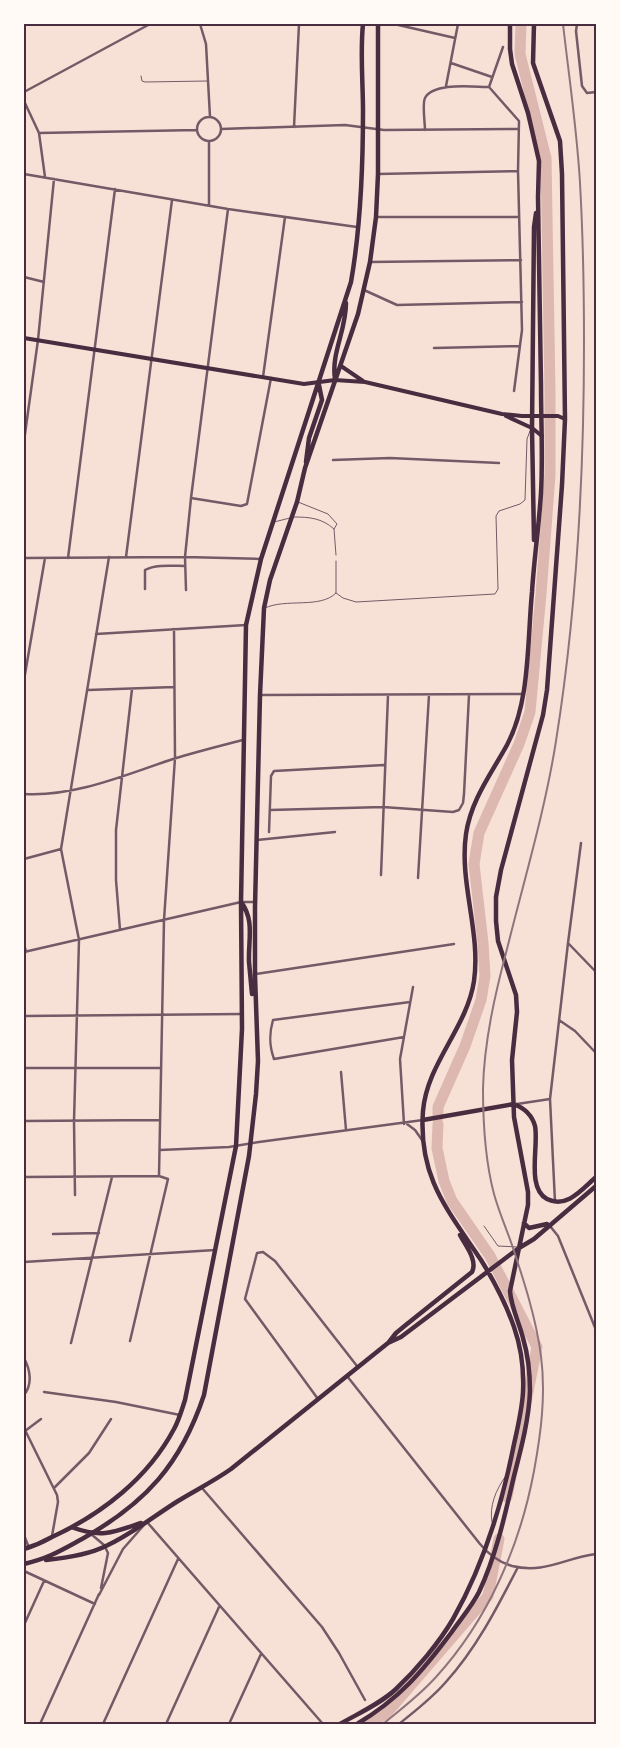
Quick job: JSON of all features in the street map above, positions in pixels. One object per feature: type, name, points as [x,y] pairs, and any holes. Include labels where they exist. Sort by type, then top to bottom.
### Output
[{"type":"main road","points":[[26,1548],[74,1528],[115,1499],[136,1480],[156,1457],[175,1428],[185,1400],[236,1146],[242,1014],[241,902],[246,625],[261,559],[351,282],[359,227],[363,166],[363,24]]},
{"type":"main road","points":[[40,1561],[55,1555],[107,1525],[129,1510],[151,1489],[180,1449],[198,1414],[204,1395],[251,1143],[258,1061],[255,999],[255,902],[264,608],[270,580],[297,502],[305,468],[341,366],[364,290],[370,262],[376,217],[378,174],[378,24]]},
{"type":"main road","points":[[24,1564],[82,1554],[105,1547],[231,1469],[388,1343],[396,1333],[469,1275],[474,1268],[473,1260],[434,1186],[425,1157],[423,1120],[426,1091],[468,1005],[474,981],[474,941],[464,875],[464,854],[470,814],[475,800],[508,743],[518,720],[524,694],[541,492],[543,417],[538,197],[539,161],[528,113],[513,70],[510,50],[510,24]]},
{"type":"main road","points":[[357,1724],[391,1702],[418,1675],[430,1662],[478,1594],[508,1505],[530,1391],[524,1339],[511,1298],[511,1282],[528,1205],[528,1192],[514,1117],[512,1060],[517,1012],[516,995],[498,941],[496,897],[501,870],[543,715],[547,690],[566,419],[560,141],[532,63],[534,24]]},
{"type":"main road","points":[[535,549],[532,416],[534,228],[538,197]]},
{"type":"main road","points":[[335,380],[333,367],[345,325],[346,297]]},
{"type":"main road","points":[[24,338],[95,348],[304,384],[335,380],[365,382],[502,414],[554,416],[566,419]]},
{"type":"main road","points":[[341,366],[365,382]]},
{"type":"main road","points":[[305,468],[306,449],[322,400],[319,382]]},
{"type":"main road","points":[[502,414],[532,428],[542,436]]},
{"type":"main road","points":[[241,902],[250,919],[249,962],[255,999]]},
{"type":"main road","points":[[423,1120],[514,1104],[528,1113],[535,1126],[536,1185],[544,1198],[555,1202],[567,1201],[596,1177]]},
{"type":"main road","points":[[388,1343],[401,1337],[443,1304],[534,1239],[596,1186]]},
{"type":"main road","points":[[340,1724],[385,1698],[398,1688],[451,1622],[474,1579],[485,1550],[508,1472],[521,1411],[523,1390],[516,1332],[506,1307],[488,1272],[451,1218]]},
{"type":"main road","points":[[524,1223],[529,1228],[547,1224],[550,1226]]},
{"type":"main road","points":[[74,1528],[91,1534],[115,1532],[147,1521]]},
{"type":"street","points":[[24,92],[150,24]]},
{"type":"street","points":[[200,24],[206,44],[210,117]]},
{"type":"street","points":[[294,127],[300,24]]},
{"type":"street","points":[[394,24],[455,38]]},
{"type":"street","points":[[446,86],[458,24]]},
{"type":"street","points":[[577,24],[576,31],[582,86],[587,93],[596,92]]},
{"type":"street","points":[[489,87],[503,46]]},
{"type":"street","points":[[451,63],[492,78]]},
{"type":"street","points":[[425,130],[425,98],[446,86],[489,87],[518,120],[522,302],[520,346],[514,391]]},
{"type":"street","points":[[24,101],[39,133],[45,177]]},
{"type":"street","points":[[210,117],[218,121],[221,129],[217,139],[209,142],[200,138],[197,130],[204,118],[210,117]]},
{"type":"street","points":[[221,129],[345,125],[377,130],[518,129]]},
{"type":"street","points":[[39,133],[197,130]]},
{"type":"street","points":[[209,142],[209,206]]},
{"type":"street","points":[[378,174],[518,171]]},
{"type":"street","points":[[24,174],[209,206],[359,227]]},
{"type":"street","points":[[24,441],[25,416],[38,340],[54,179]]},
{"type":"street","points":[[68,558],[116,189]]},
{"type":"street","points":[[126,557],[172,200]]},
{"type":"street","points":[[186,590],[185,557],[191,498],[228,209]]},
{"type":"street","points":[[264,377],[285,217]]},
{"type":"street","points":[[376,217],[519,217]]},
{"type":"street","points":[[370,262],[521,260]]},
{"type":"street","points":[[24,277],[44,282]]},
{"type":"street","points":[[364,290],[397,305],[522,302]]},
{"type":"street","points":[[434,348],[520,346]]},
{"type":"street","points":[[191,498],[241,506],[246,504],[271,378]]},
{"type":"street","points":[[333,460],[390,458],[499,463]]},
{"type":"street","points":[[75,1195],[74,1121],[78,940],[61,849],[108,557]]},
{"type":"street","points":[[24,558],[185,557],[261,559]]},
{"type":"street","points":[[24,680],[45,558]]},
{"type":"street","points":[[145,589],[145,570],[157,567],[185,566]]},
{"type":"street","points":[[96,634],[246,625]]},
{"type":"street","points":[[159,1176],[164,920],[175,758],[174,629]]},
{"type":"street","points":[[88,690],[174,687]]},
{"type":"street","points":[[120,930],[115,846],[132,689]]},
{"type":"street","points":[[270,810],[383,808],[454,812],[461,807],[464,794],[469,694]]},
{"type":"street","points":[[260,695],[524,694]]},
{"type":"street","points":[[381,875],[388,695]]},
{"type":"street","points":[[418,878],[429,695]]},
{"type":"street","points":[[24,794],[70,791],[123,776],[175,758],[245,740]]},
{"type":"street","points":[[269,832],[271,776],[274,770],[384,765]]},
{"type":"street","points":[[257,840],[335,832]]},
{"type":"street","points":[[555,1202],[550,1099],[581,843]]},
{"type":"street","points":[[24,860],[61,849]]},
{"type":"street","points":[[24,944],[25,952],[241,902],[255,902]]},
{"type":"street","points":[[568,943],[596,972]]},
{"type":"street","points":[[255,975],[454,944]]},
{"type":"street","points":[[405,1124],[400,1059],[412,987]]},
{"type":"street","points":[[404,1038],[274,1059],[270,1048],[270,1031],[273,1020],[410,1002]]},
{"type":"street","points":[[24,1016],[242,1014]]},
{"type":"street","points":[[559,1020],[575,1031],[596,1053]]},
{"type":"street","points":[[24,1068],[161,1068]]},
{"type":"street","points":[[341,1072],[346,1130]]},
{"type":"street","points":[[514,1104],[550,1099]]},
{"type":"street","points":[[24,1121],[160,1120]]},
{"type":"street","points":[[160,1150],[229,1147],[423,1120]]},
{"type":"street","points":[[405,1124],[415,1130],[423,1141]]},
{"type":"street","points":[[24,1177],[166,1177],[168,1181],[130,1341]]},
{"type":"street","points":[[71,1344],[112,1177]]},
{"type":"street","points":[[550,1226],[558,1236],[596,1330]]},
{"type":"street","points":[[53,1234],[99,1233]]},
{"type":"street","points":[[24,1262],[216,1250]]},
{"type":"street","points":[[318,1399],[245,1299],[258,1253],[263,1252],[275,1261],[358,1367]]},
{"type":"street","points":[[24,1358],[27,1364],[30,1385],[24,1395]]},
{"type":"street","points":[[347,1376],[492,1557],[504,1564],[529,1570],[584,1555],[596,1554]]},
{"type":"street","points":[[44,1392],[116,1402],[180,1415]]},
{"type":"street","points":[[54,1488],[89,1453],[111,1419]]},
{"type":"street","points":[[40,1420],[24,1430],[54,1488],[58,1502],[52,1538]]},
{"type":"street","points":[[202,1488],[326,1634],[339,1653],[365,1700]]},
{"type":"street","points":[[40,1724],[99,1595],[123,1549],[147,1521],[323,1724]]},
{"type":"street","points":[[91,1534],[105,1547],[108,1553],[99,1595]]},
{"type":"street","points":[[24,1535],[26,1548]]},
{"type":"street","points":[[103,1724],[178,1559]]},
{"type":"street","points":[[399,1724],[445,1684],[480,1637],[518,1567]]},
{"type":"street","points":[[24,1571],[95,1604]]},
{"type":"street","points":[[24,1625],[44,1581]]},
{"type":"street","points":[[166,1724],[219,1606]]},
{"type":"street","points":[[229,1724],[261,1654]]},
{"type":"lane","points":[[141,76],[142,81],[145,82],[208,81]]},
{"type":"lane","points":[[336,593],[343,598],[356,602],[495,594],[498,589],[497,513],[520,504],[525,500],[527,439],[532,428]]},
{"type":"lane","points":[[297,502],[328,514],[337,524],[334,529],[336,555]]},
{"type":"lane","points":[[273,522],[292,518],[312,518],[325,522],[334,529]]},
{"type":"lane","points":[[264,608],[281,603],[329,600],[336,593],[336,561]]},
{"type":"lane","points":[[484,1226],[498,1246],[519,1248]]},
{"type":"waterway","points":[[438,1117],[438,1107],[465,1046],[481,1000],[485,976],[474,864],[479,833],[519,744],[530,712],[541,594],[550,475],[546,158],[520,54],[521,24]]},
{"type":"waterway","points":[[438,1124],[437,1148],[444,1181],[452,1201],[490,1256],[537,1347],[507,1497]]},
{"type":"waterway","points":[[367,1724],[386,1714],[488,1596],[499,1539]]},
{"type":"railway","points":[[383,1724],[417,1696],[436,1677],[455,1655],[486,1607],[511,1554],[520,1527],[534,1471],[541,1428],[543,1385],[539,1342],[525,1286],[498,1207],[488,1168],[483,1115],[483,1089],[485,1054],[494,1001],[540,819],[556,741],[569,642],[578,542],[584,393],[583,243],[577,143],[563,24]]}]
